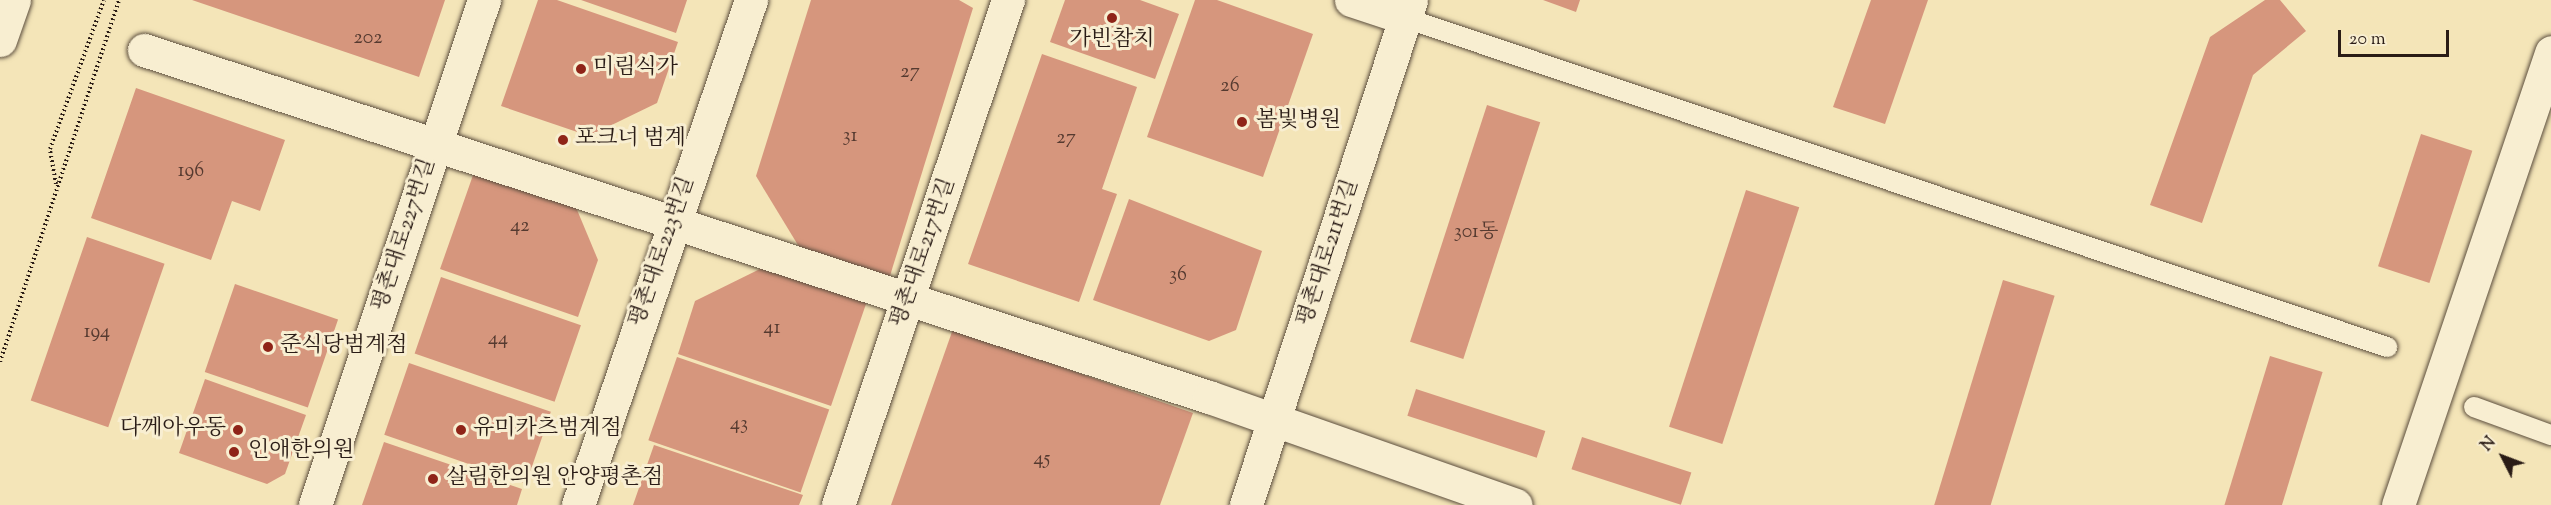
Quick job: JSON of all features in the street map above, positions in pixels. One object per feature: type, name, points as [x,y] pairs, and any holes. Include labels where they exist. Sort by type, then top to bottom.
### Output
[{"type":"street","points":[[0,40],[14,0]]},
{"type":"street","name":"평촌대로227번길","points":[[315,505],[484,0]]},
{"type":"street","name":"평촌대로223번길","points":[[578,505],[751,0]]},
{"type":"street","name":"평촌대로217번길","points":[[838,505],[1008,0]]},
{"type":"street","points":[[1351,0],[1408,9]]},
{"type":"street","name":"평촌대로211번길","points":[[1246,505],[1408,9]]},
{"type":"street","points":[[144,50],[909,297],[1275,419],[1516,505]]},
{"type":"street","points":[[2398,505],[2551,52]]},
{"type":"lane","points":[[1408,9],[2387,347]]},
{"type":"lane","points":[[2474,407],[2551,435]]},
{"type":"path","points":[[56,187],[50,148],[104,0]]},
{"type":"path","points":[[0,362],[119,0]]},
{"type":"building","points":[[192,0],[445,0],[419,77]]},
{"type":"building","points":[[538,0],[557,0],[678,42],[657,103],[589,136],[501,106]]},
{"type":"building","points":[[581,0],[687,0],[676,33]]},
{"type":"building","points":[[811,0],[959,0],[973,8],[889,279],[804,255],[756,176]]},
{"type":"building","points":[[1065,0],[1140,0],[1179,14],[1155,79],[1050,42]]},
{"type":"building","points":[[1195,0],[1217,0],[1313,34],[1263,177],[1147,137]]},
{"type":"building","points":[[1543,0],[1580,0],[1576,12]]},
{"type":"building","points":[[1871,0],[1928,0],[1885,124],[1833,107]]},
{"type":"building","points":[[2265,0],[2280,0],[2306,31],[2253,75],[2202,223],[2150,205],[2210,37]]},
{"type":"building","points":[[1042,54],[1137,87],[1102,189],[1117,194],[1079,302],[968,264]]},
{"type":"building","points":[[136,88],[285,140],[260,211],[232,201],[211,260],[91,218]]},
{"type":"building","points":[[1487,105],[1540,122],[1463,359],[1410,342]]},
{"type":"building","points":[[2421,134],[2472,151],[2429,283],[2378,266]]},
{"type":"building","points":[[478,161],[570,193],[598,260],[578,317],[440,269]]},
{"type":"building","points":[[1746,190],[1799,207],[1722,444],[1669,427]]},
{"type":"building","points":[[1129,199],[1262,251],[1236,330],[1209,341],[1093,300]]},
{"type":"building","points":[[87,237],[165,264],[108,427],[31,401]]},
{"type":"building","points":[[764,267],[867,301],[831,406],[678,354],[695,301]]},
{"type":"building","points":[[441,277],[581,325],[555,402],[415,354]]},
{"type":"building","points":[[2003,280],[2055,296],[1991,505],[1934,505]]},
{"type":"building","points":[[235,284],[338,319],[308,407],[205,372]]},
{"type":"building","points":[[953,329],[1193,413],[1160,505],[891,505]]},
{"type":"building","points":[[2270,356],[2323,372],[2282,505],[2224,505]]},
{"type":"building","points":[[677,357],[829,409],[801,493],[648,440]]},
{"type":"building","points":[[409,363],[551,412],[526,484],[384,435]]},
{"type":"building","points":[[205,379],[306,415],[285,474],[267,484],[179,453]]},
{"type":"building","points":[[1416,389],[1545,431],[1537,458],[1407,416]]},
{"type":"building","points":[[1582,437],[1691,473],[1681,505],[1571,469]]},
{"type":"building","points":[[384,442],[522,489],[517,505],[362,505]]},
{"type":"building","points":[[654,445],[803,495],[799,505],[633,505]]},
{"type":"place","name":"가빈참치","points":[[1112,18]]},
{"type":"place","name":"미림식가","points":[[581,69]]},
{"type":"place","name":"봄빛병원","points":[[1242,122]]},
{"type":"place","name":"포크너 범계","points":[[563,140]]},
{"type":"place","name":"준식당범계점","points":[[268,347]]},
{"type":"place","name":"다께아우동","points":[[238,430]]},
{"type":"place","name":"유미카츠범계점","points":[[461,430]]},
{"type":"place","name":"인애한의원","points":[[234,452]]},
{"type":"place","name":"살림한의원 안양평촌점","points":[[433,479]]}]
